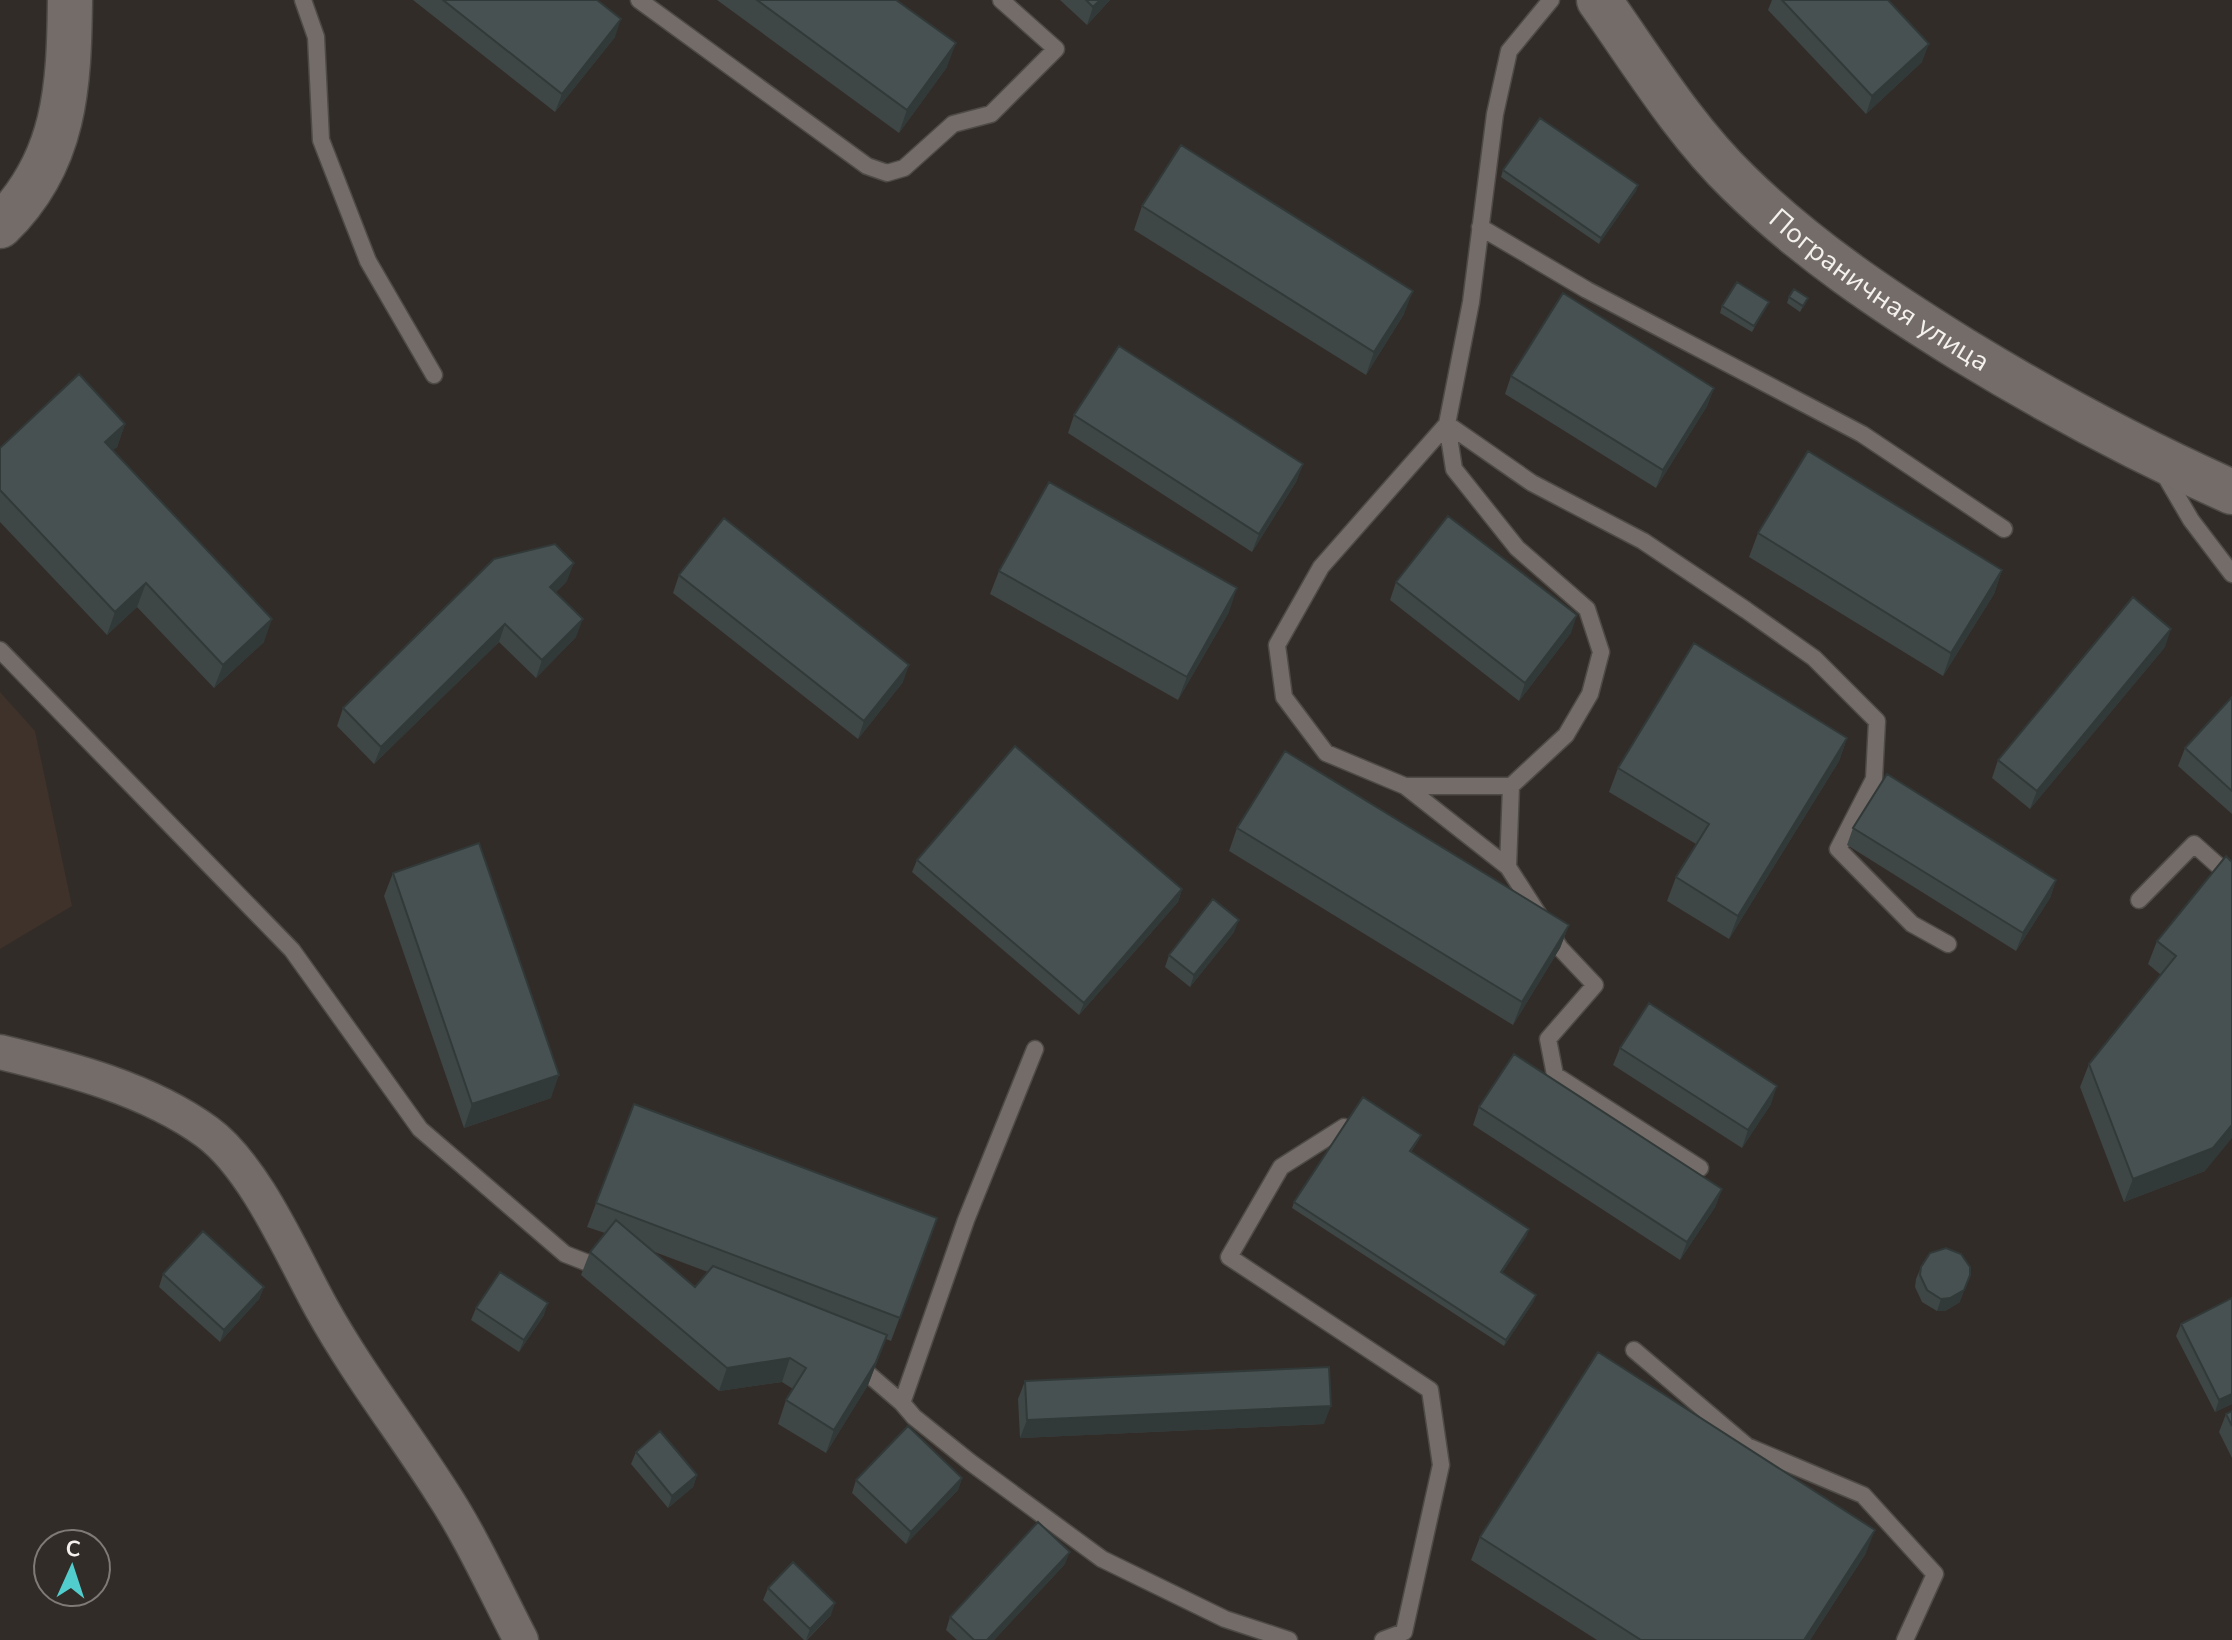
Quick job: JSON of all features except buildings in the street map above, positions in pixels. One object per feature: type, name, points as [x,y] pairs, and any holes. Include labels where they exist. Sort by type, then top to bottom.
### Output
[{"type":"street","points":[[0,226],[28,195],[58,133],[68,89],[70,0]]},
{"type":"street","name":"Пограничная улица","points":[[1599,0],[1702,142],[1738,182],[1800,236],[1871,291],[2043,397],[2154,457],[2232,492]]},
{"type":"street","points":[[0,1052],[83,1075],[150,1099],[208,1133],[227,1151],[292,1249],[322,1310],[468,1534],[521,1640]]},
{"type":"lane","points":[[303,0],[316,37],[321,140],[368,261],[434,375]]},
{"type":"lane","points":[[639,0],[867,166],[887,173],[904,168],[953,124],[991,114],[1056,49],[1001,0]]},
{"type":"lane","points":[[1405,786],[1511,786],[1566,735],[1590,694],[1601,652],[1587,609],[1517,548],[1454,469],[1447,424],[1471,302],[1495,114],[1509,51],[1551,0]]},
{"type":"lane","points":[[1480,227],[1601,297],[1862,434],[2004,529]]},
{"type":"lane","points":[[1447,424],[1321,567],[1277,645],[1284,697],[1326,753],[1405,786],[1508,867],[1560,948],[1595,985],[1548,1039],[1555,1075],[1700,1168]]},
{"type":"lane","points":[[1447,424],[1532,483],[1643,541],[1746,610],[1814,658],[1877,721],[1874,779],[1838,849],[1912,924],[1948,944]]},
{"type":"lane","points":[[2154,457],[2191,520],[2232,574]]},
{"type":"lane","points":[[0,650],[292,950],[420,1129],[565,1254],[622,1276]]},
{"type":"lane","points":[[1508,867],[1511,786]]},
{"type":"lane","points":[[2139,900],[2194,844],[2232,878]]},
{"type":"lane","points":[[902,1403],[966,1220],[1035,1049]]},
{"type":"lane","points":[[1344,1127],[1281,1167],[1229,1257],[1430,1390],[1441,1465],[1404,1632],[1383,1640]]},
{"type":"lane","points":[[1634,1350],[1747,1446],[1863,1495],[1935,1574],[1905,1640]]},
{"type":"lane","points":[[837,1361],[866,1372],[914,1417],[970,1462],[1102,1559],[1225,1619],[1289,1640]]},
{"type":"shaded area","points":[[0,692],[35,731],[72,906],[0,949]]}]
